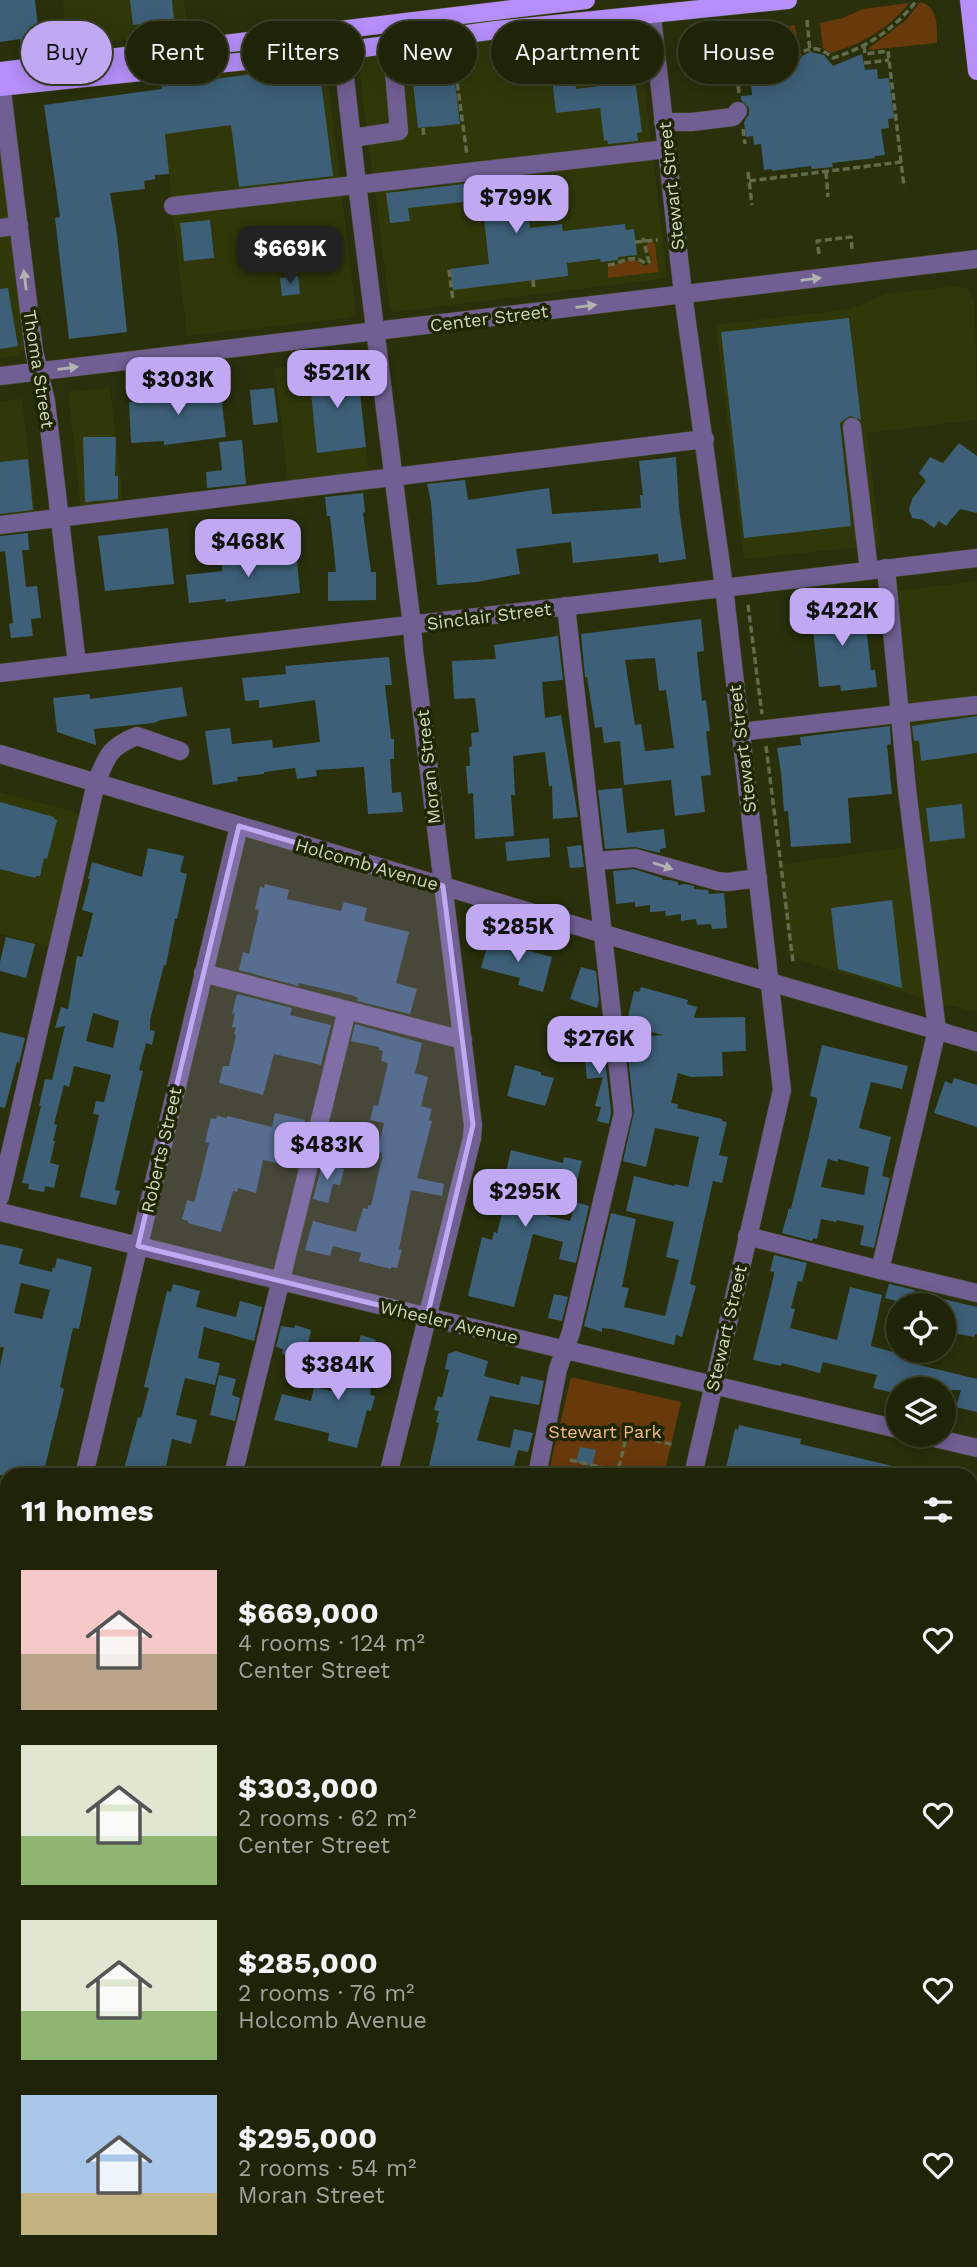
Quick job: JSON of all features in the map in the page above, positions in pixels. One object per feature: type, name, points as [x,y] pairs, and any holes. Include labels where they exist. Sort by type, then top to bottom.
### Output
[{"type":"main road","points":[[0,80],[494,6],[586,0]]},
{"type":"main road","points":[[652,16],[654,7],[658,4],[682,0]]},
{"type":"main road","points":[[596,21],[788,0]]},
{"type":"main road","points":[[969,0],[977,71]]},
{"type":"main road","points":[[364,48],[491,31]]},
{"type":"main road","points":[[0,80],[242,59]]},
{"type":"street","name":"Stewart Street","points":[[652,16],[683,294],[724,587],[782,1090],[695,1468]]},
{"type":"street","name":"Thoma Street","points":[[0,80],[33,346],[46,401],[77,664]]},
{"type":"street","name":"Moran Street","points":[[346,84],[473,1125],[390,1468]]},
{"type":"street","points":[[352,138],[399,131],[395,84]]},
{"type":"street","points":[[173,206],[667,149]]},
{"type":"street","points":[[0,228],[19,225]]},
{"type":"street","name":"Center Street","points":[[0,376],[977,259]]},
{"type":"street","points":[[852,427],[878,569],[900,713],[908,803],[937,1030],[880,1270]]},
{"type":"street","points":[[0,525],[705,439]]},
{"type":"street","name":"Sinclair Street","points":[[0,673],[977,558]]},
{"type":"street","points":[[538,1468],[558,1369],[566,1350],[624,1113],[566,606]]},
{"type":"street","points":[[740,732],[977,705]]},
{"type":"street","points":[[0,1197],[96,783],[108,754],[123,741],[137,736],[180,751]]},
{"type":"street","name":"Holcomb Avenue","points":[[0,754],[977,1042]]},
{"type":"street","name":"Roberts Street","points":[[86,1468],[239,826]]},
{"type":"street","points":[[596,861],[635,858],[717,881],[758,878]]},
{"type":"street","points":[[203,973],[463,1040]]},
{"type":"street","points":[[235,1468],[348,1010]]},
{"type":"street","name":"Wheeler Avenue","points":[[0,1212],[886,1426]]},
{"type":"street","points":[[747,1236],[977,1293]]},
{"type":"street","points":[[956,1443],[977,1448]]},
{"type":"path","points":[[799,54],[810,50],[824,51],[833,58],[864,46],[897,23],[916,0]]},
{"type":"path","points":[[807,20],[810,50]]},
{"type":"path","points":[[864,46],[865,54],[888,51],[904,187]]},
{"type":"path","points":[[864,63],[889,60]]},
{"type":"path","points":[[457,84],[468,171]]},
{"type":"path","points":[[423,128],[424,138]]},
{"type":"path","points":[[750,181],[901,162]]},
{"type":"path","points":[[748,172],[752,205]]},
{"type":"path","points":[[826,172],[828,197]]},
{"type":"path","points":[[819,254],[817,241],[851,237],[852,249]]},
{"type":"path","points":[[608,265],[631,258],[649,262],[644,240]]},
{"type":"path","points":[[635,242],[658,240]]},
{"type":"path","points":[[449,270],[453,300]]},
{"type":"path","points":[[533,280],[534,290]]},
{"type":"path","points":[[748,605],[793,962]]},
{"type":"path","points":[[619,1468],[627,1434],[675,1445]]},
{"type":"path","points":[[570,1460],[605,1468]]},
{"type":"highlighted area","points":[[239,826],[443,886],[473,1125],[427,1317],[138,1246]]},
{"type":"shaded area","points":[[63,0],[184,0],[187,21],[126,21],[126,40],[112,41],[112,21],[65,21]]},
{"type":"shaded area","points":[[491,39],[491,84],[644,84],[667,276],[394,312],[390,310],[361,84],[364,84],[364,55],[378,52],[378,84],[477,84],[477,40]]},
{"type":"shaded area","points":[[242,70],[242,84],[328,84],[356,313],[349,318],[187,336],[158,84],[228,84],[228,72]]},
{"type":"shaded area","points":[[0,139],[26,346],[21,355],[0,359]]},
{"type":"shaded area","points":[[959,286],[969,289],[975,306],[977,420],[867,433],[880,545],[744,559],[716,325],[850,309],[886,294]]},
{"type":"shaded area","points":[[356,359],[369,474],[288,483],[275,368]]},
{"type":"shaded area","points":[[110,388],[123,502],[81,507],[68,392]]},
{"type":"shaded area","points":[[22,399],[35,512],[0,517],[0,401]]},
{"type":"shaded area","points":[[977,581],[977,1012],[941,1003],[896,591]]},
{"type":"shaded area","points":[[0,792],[82,814],[51,947],[0,934]]},
{"type":"shaded area","points":[[906,847],[927,999],[790,957],[779,865]]},
{"type":"green space","points":[[920,2],[934,13],[937,43],[869,50],[906,20]]},
{"type":"green space","points":[[909,3],[893,21],[864,40],[831,53],[823,48],[820,23],[843,18],[863,9]]},
{"type":"green space","points":[[649,242],[655,243],[658,272],[608,278],[608,267],[634,259],[644,266],[650,264],[652,259],[646,246]]},
{"type":"green space","name":"Stewart Park","points":[[571,1377],[681,1402],[666,1468],[550,1468]]},
{"type":"building","points":[[0,0],[35,0],[37,21],[21,21],[21,49],[20,39],[0,42]]},
{"type":"building","points":[[130,0],[172,0],[174,21],[133,21]]},
{"type":"building","points":[[810,52],[824,55],[833,66],[862,54],[865,70],[877,69],[878,79],[889,78],[894,118],[888,119],[889,128],[881,129],[885,155],[832,163],[833,167],[764,170],[761,144],[754,145],[753,136],[746,137],[744,122],[749,108],[741,100],[741,96],[752,95],[751,84],[799,84],[799,60]]},
{"type":"building","points":[[242,75],[242,84],[321,84],[333,176],[239,187],[231,125],[165,134],[169,174],[155,175],[155,179],[144,181],[145,189],[110,193],[127,332],[69,339],[55,218],[60,217],[44,105],[162,89],[162,86],[177,84],[228,84],[228,77]]},
{"type":"building","points":[[413,84],[455,84],[460,124],[418,128]]},
{"type":"building","points":[[553,84],[575,84],[576,89],[636,84],[642,132],[637,133],[638,141],[608,144],[607,140],[604,141],[600,108],[556,113]]},
{"type":"building","points":[[499,180],[499,183],[524,180],[530,228],[562,224],[563,231],[625,224],[626,230],[634,229],[637,255],[601,262],[600,259],[567,263],[568,276],[453,290],[450,269],[489,264],[482,200],[408,208],[410,221],[390,223],[386,193]]},
{"type":"building","points":[[210,220],[214,258],[184,261],[180,223]]},
{"type":"building","points":[[298,276],[300,294],[282,296],[280,278]]},
{"type":"building","points":[[8,288],[18,346],[0,349],[0,289]]},
{"type":"building","points":[[849,318],[861,420],[850,416],[840,423],[851,526],[744,538],[721,332]]},
{"type":"building","points":[[357,366],[366,447],[317,453],[309,372]]},
{"type":"building","points":[[220,386],[226,437],[164,445],[164,441],[131,443],[129,402],[140,401],[140,396]]},
{"type":"building","points":[[274,388],[278,422],[253,425],[250,390]]},
{"type":"building","points":[[83,437],[116,437],[115,476],[118,476],[118,499],[85,502]]},
{"type":"building","points":[[242,440],[246,484],[207,488],[206,472],[222,470],[219,442]]},
{"type":"building","points":[[959,443],[977,456],[977,513],[960,509],[946,526],[939,521],[934,528],[923,520],[912,518],[909,510],[912,499],[926,481],[919,473],[930,457],[943,463]]},
{"type":"building","points":[[676,457],[686,559],[659,563],[658,554],[573,563],[571,542],[516,549],[520,574],[477,582],[437,585],[431,502],[427,484],[465,480],[468,500],[549,488],[552,514],[641,508],[640,495],[643,495],[639,461]]},
{"type":"building","points":[[28,459],[33,510],[0,514],[0,462]]},
{"type":"building","points":[[363,493],[371,572],[376,572],[376,600],[328,601],[328,572],[336,572],[330,516],[327,516],[325,497]]},
{"type":"building","points":[[168,528],[174,584],[105,591],[98,536]]},
{"type":"building","points":[[28,533],[29,550],[22,550],[26,587],[37,586],[41,618],[31,619],[33,636],[11,638],[9,624],[13,623],[5,551],[0,552],[0,536]]},
{"type":"building","points":[[296,549],[300,593],[226,602],[225,599],[189,603],[186,575],[222,571],[222,565],[238,563],[238,555]]},
{"type":"building","points":[[829,604],[830,611],[864,608],[871,670],[875,670],[877,687],[841,691],[840,685],[819,687],[808,606]]},
{"type":"building","points":[[701,619],[704,651],[697,652],[702,701],[706,700],[710,731],[706,731],[711,775],[701,776],[705,812],[675,816],[671,780],[624,785],[620,741],[604,743],[602,727],[595,728],[585,677],[581,634]],"holes":[[[655,658],[659,691],[666,690],[674,748],[645,751],[641,724],[635,725],[625,660]]]},
{"type":"building","points":[[558,636],[563,680],[542,682],[545,718],[561,715],[578,817],[553,819],[552,786],[549,786],[545,752],[513,756],[515,795],[511,795],[514,836],[475,839],[473,793],[468,794],[466,766],[470,766],[471,733],[479,732],[475,698],[454,699],[452,661],[496,659],[494,645]]},
{"type":"building","points":[[389,657],[392,685],[385,685],[391,739],[394,739],[394,759],[390,759],[392,793],[401,792],[403,812],[368,814],[364,767],[316,770],[317,776],[297,779],[295,768],[237,777],[238,781],[213,785],[205,731],[230,728],[232,744],[272,740],[273,748],[320,742],[315,700],[259,708],[259,700],[245,701],[242,678],[286,674],[285,666]]},
{"type":"building","points":[[182,687],[187,716],[154,723],[94,729],[96,745],[57,732],[53,698],[90,694],[90,699]]},
{"type":"building","points":[[977,716],[977,753],[921,761],[919,741],[914,741],[912,726]]},
{"type":"building","points":[[890,726],[891,744],[887,745],[892,794],[848,798],[851,843],[791,847],[777,748],[801,745],[800,737]]},
{"type":"building","points":[[622,788],[627,833],[664,829],[666,848],[660,849],[660,853],[635,847],[605,849],[598,790]]},
{"type":"building","points":[[0,802],[57,820],[40,876],[35,878],[0,869]]},
{"type":"building","points":[[962,804],[965,838],[930,842],[926,808]]},
{"type":"building","points":[[549,838],[550,857],[507,861],[505,842]]},
{"type":"building","points":[[581,845],[584,867],[570,868],[567,847]]},
{"type":"building","points":[[148,848],[184,856],[180,872],[187,874],[150,1020],[150,1030],[155,1031],[152,1045],[146,1043],[139,1070],[143,1071],[115,1190],[120,1191],[116,1205],[80,1197],[99,1115],[93,1114],[96,1101],[104,1102],[111,1075],[74,1066],[69,1087],[64,1085],[54,1124],[57,1125],[50,1163],[59,1165],[54,1188],[45,1186],[44,1192],[28,1189],[29,1184],[22,1183],[45,1079],[52,1080],[65,1026],[55,1028],[61,1007],[68,1009],[77,956],[82,957],[93,913],[82,910],[92,862],[142,877]],"holes":[[[93,1013],[119,1021],[113,1048],[86,1041]]]},
{"type":"building","points":[[634,869],[663,880],[678,882],[678,885],[686,884],[694,886],[694,889],[708,890],[709,894],[724,893],[727,928],[712,929],[711,924],[697,925],[696,919],[681,921],[681,914],[666,916],[665,911],[650,912],[650,905],[635,907],[635,902],[616,904],[613,871]]},
{"type":"building","points":[[265,884],[289,890],[287,899],[341,911],[344,902],[367,908],[364,921],[409,932],[396,983],[417,989],[410,1014],[357,1001],[358,998],[351,995],[299,983],[298,986],[239,970],[243,952],[249,954],[259,910],[255,909],[260,887],[264,888]]},
{"type":"building","points":[[892,900],[902,988],[838,969],[831,908]]},
{"type":"building","points":[[6,937],[35,944],[26,978],[0,971]]},
{"type":"building","points":[[489,940],[552,957],[543,992],[518,985],[520,978],[481,968]]},
{"type":"building","points":[[581,967],[596,971],[599,1001],[597,1008],[570,999]]},
{"type":"building","points":[[641,987],[688,1000],[687,1004],[697,1007],[694,1018],[745,1017],[746,1051],[722,1052],[723,1076],[691,1077],[678,1073],[671,1103],[678,1104],[677,1108],[727,1122],[719,1155],[728,1157],[722,1183],[713,1181],[690,1284],[696,1286],[682,1337],[676,1335],[674,1345],[612,1329],[602,1328],[602,1332],[584,1326],[611,1213],[636,1219],[622,1287],[629,1288],[624,1307],[665,1316],[679,1260],[666,1257],[674,1222],[626,1211],[634,1176],[688,1187],[699,1137],[655,1128],[646,1167],[623,1161],[634,1112],[626,1038],[663,1035],[626,1025],[634,991],[639,992]]},
{"type":"building","points":[[237,994],[292,1008],[290,1015],[331,1025],[321,1065],[274,1054],[263,1095],[219,1083],[223,1066],[229,1066],[236,1035],[236,1028],[232,1027],[235,1013],[232,1014]]},
{"type":"building","points":[[355,1024],[422,1043],[415,1073],[428,1077],[421,1106],[432,1109],[429,1120],[432,1121],[417,1178],[444,1184],[442,1196],[411,1190],[399,1249],[402,1250],[397,1268],[391,1269],[359,1261],[361,1253],[333,1246],[330,1256],[305,1250],[313,1221],[356,1232],[363,1208],[368,1209],[368,1205],[371,1206],[382,1158],[382,1153],[377,1152],[384,1123],[370,1120],[374,1105],[378,1106],[388,1063],[381,1061],[383,1051],[379,1050],[379,1047],[351,1041]]},
{"type":"building","points":[[0,1032],[25,1038],[5,1108],[0,1107]]},
{"type":"building","points":[[603,1040],[611,1112],[609,1124],[597,1121],[601,1107],[595,1106],[603,1077],[587,1079],[583,1042]]},
{"type":"building","points":[[822,1045],[908,1066],[902,1089],[871,1082],[859,1128],[891,1137],[882,1176],[890,1178],[874,1248],[860,1245],[864,1226],[837,1220],[821,1219],[817,1239],[813,1238],[812,1241],[782,1233],[789,1208],[791,1209],[817,1102],[817,1098],[810,1096]],"holes":[[[828,1159],[838,1162],[838,1159],[869,1167],[864,1195],[821,1187]]]},
{"type":"building","points":[[515,1065],[554,1078],[545,1106],[507,1096]]},
{"type":"building","points":[[954,1078],[977,1085],[977,1127],[934,1113],[945,1081],[952,1084]]},
{"type":"building","points":[[275,1113],[305,1120],[295,1167],[263,1160],[256,1193],[238,1188],[237,1192],[233,1191],[221,1232],[182,1219],[187,1200],[195,1200],[209,1143],[205,1142],[211,1118],[227,1116],[272,1127]]},
{"type":"building","points":[[511,1150],[563,1163],[564,1157],[582,1161],[577,1180],[545,1172],[537,1206],[542,1208],[540,1214],[570,1221],[576,1202],[589,1206],[576,1263],[559,1259],[563,1242],[533,1234],[514,1307],[468,1296],[482,1237],[492,1240],[494,1232],[497,1233],[510,1182],[504,1181]]},
{"type":"building","points":[[322,1164],[344,1169],[340,1185],[333,1184],[328,1203],[313,1199]]},
{"type":"building","points":[[0,1244],[23,1249],[19,1264],[52,1272],[57,1258],[92,1267],[79,1329],[73,1328],[60,1387],[64,1389],[45,1468],[0,1468],[0,1366],[4,1347],[0,1347]],"holes":[[[21,1283],[50,1290],[42,1319],[14,1313]]]},
{"type":"building","points":[[774,1255],[807,1263],[802,1282],[798,1281],[791,1308],[795,1309],[790,1328],[837,1340],[850,1287],[882,1295],[871,1346],[886,1350],[886,1363],[911,1363],[977,1379],[977,1412],[956,1407],[961,1390],[956,1390],[956,1377],[886,1377],[886,1391],[873,1388],[877,1375],[823,1362],[820,1373],[782,1363],[781,1366],[753,1360],[774,1275],[774,1272],[770,1271]]},
{"type":"building","points":[[173,1284],[200,1291],[196,1307],[236,1317],[240,1301],[262,1307],[254,1341],[204,1327],[198,1358],[220,1363],[215,1385],[185,1378],[176,1415],[197,1420],[191,1444],[172,1439],[166,1468],[124,1468],[149,1388],[144,1387],[167,1291],[171,1292]]},
{"type":"building","points":[[889,1284],[915,1290],[914,1293],[886,1293]]},
{"type":"building","points":[[554,1294],[568,1297],[562,1321],[548,1318]]},
{"type":"building","points":[[956,1302],[977,1307],[977,1334],[974,1337],[956,1334]]},
{"type":"building","points":[[295,1325],[311,1330],[305,1359],[282,1354],[283,1349],[276,1347],[281,1326],[294,1328]]},
{"type":"building","points":[[361,1335],[376,1340],[374,1347],[381,1349],[371,1386],[370,1395],[375,1396],[371,1411],[367,1410],[357,1448],[328,1441],[329,1433],[274,1420],[282,1394],[311,1401],[314,1387],[341,1393],[345,1380],[348,1381]]},
{"type":"building","points":[[456,1351],[488,1361],[484,1376],[519,1385],[521,1376],[544,1381],[539,1405],[490,1396],[477,1440],[510,1448],[514,1429],[533,1433],[528,1452],[518,1450],[514,1468],[429,1468],[439,1423],[436,1422],[439,1411],[434,1410],[438,1396],[442,1398],[449,1370],[445,1369],[448,1354]]},
{"type":"building","points":[[219,1375],[236,1379],[232,1395],[240,1398],[235,1421],[210,1415]]},
{"type":"building","points":[[739,1425],[801,1439],[800,1444],[901,1468],[726,1467],[735,1429],[738,1430]]},
{"type":"building","points":[[580,1447],[596,1450],[592,1466],[576,1462]]}]
